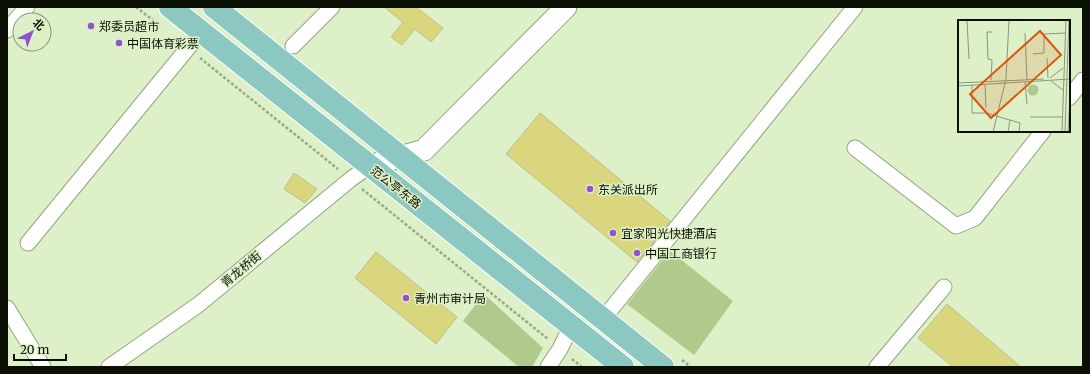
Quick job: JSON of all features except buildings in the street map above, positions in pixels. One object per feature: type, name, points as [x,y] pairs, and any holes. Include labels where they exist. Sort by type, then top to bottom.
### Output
[{"type":"main road","name":"范公亭东路","points":[[170,7],[623,367]]},
{"type":"main road","points":[[214,7],[663,367]]},
{"type":"street","points":[[7,30],[27,7]]},
{"type":"street","points":[[293,46],[332,7]]},
{"type":"street","points":[[369,166],[424,150],[566,7]]},
{"type":"street","points":[[603,319],[855,7]]},
{"type":"street","points":[[28,243],[201,32]]},
{"type":"street","points":[[1070,97],[1083,80]]},
{"type":"street","points":[[855,148],[956,226],[975,218],[1042,132]]},
{"type":"street","name":"青龙桥街","points":[[109,367],[198,305],[351,179],[369,166]]},
{"type":"street","points":[[876,367],[944,287]]},
{"type":"street","points":[[7,308],[43,367]]},
{"type":"street","points":[[548,367],[560,349],[571,326]]},
{"type":"green space","points":[[670,251],[733,301],[694,355],[627,304]]},
{"type":"green space","points":[[484,294],[543,348],[532,367],[519,367],[463,321]]},
{"type":"place","name":"郑委员超市","points":[[91,26]]},
{"type":"place","name":"中国体育彩票","points":[[119,43]]},
{"type":"place","name":"东关派出所","points":[[590,189]]},
{"type":"place","name":"宜家阳光快捷酒店","points":[[613,233]]},
{"type":"place","name":"中国工商银行","points":[[637,253]]},
{"type":"place","name":"青州市审计局","points":[[406,298]]}]
